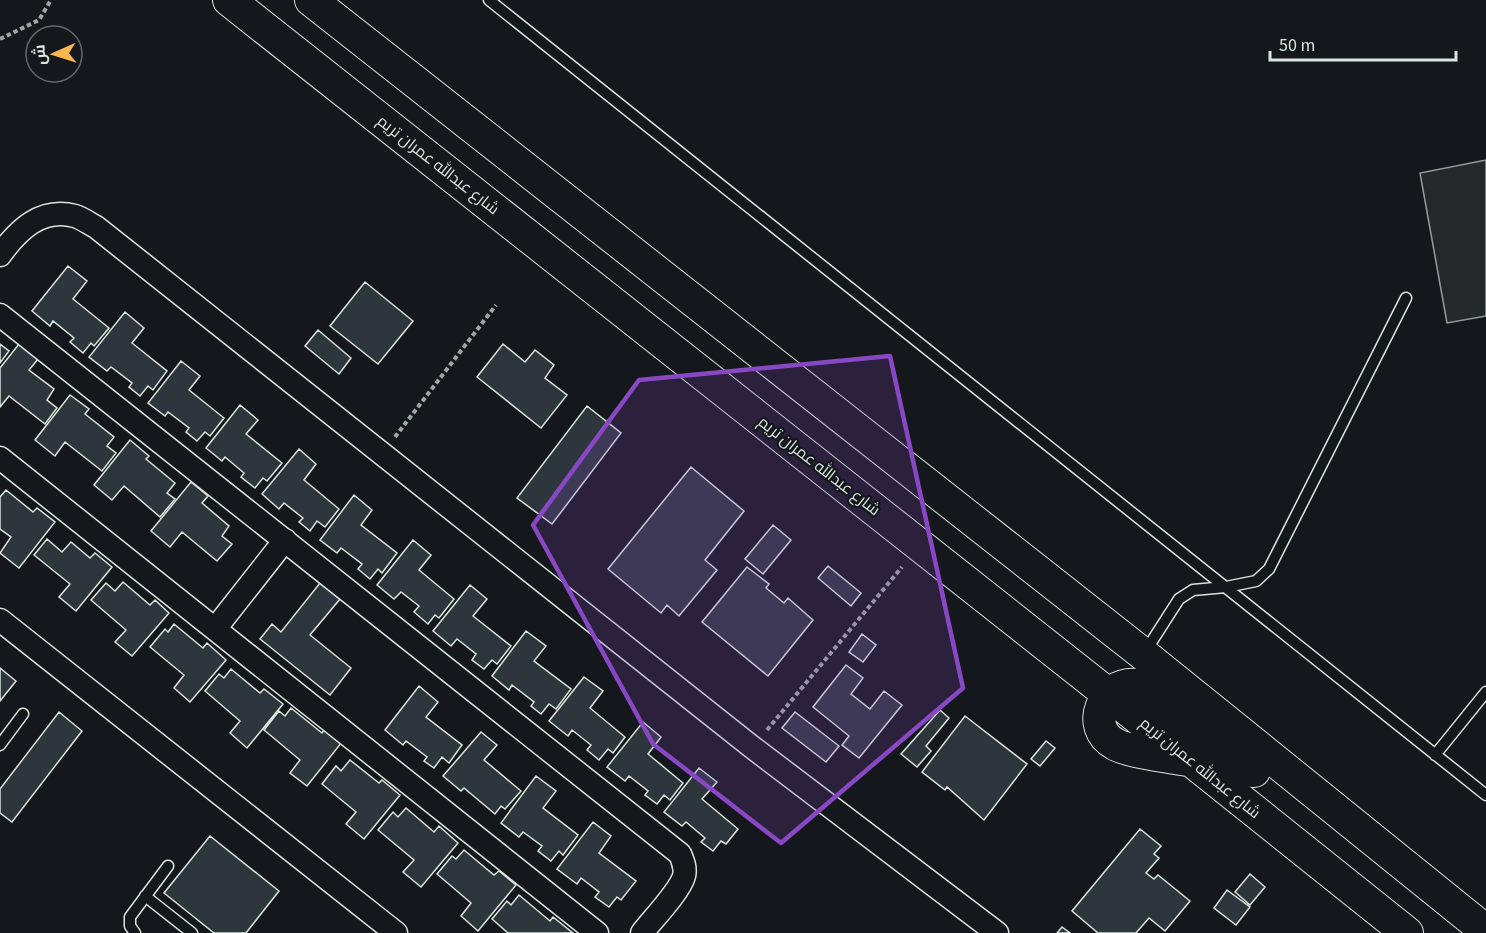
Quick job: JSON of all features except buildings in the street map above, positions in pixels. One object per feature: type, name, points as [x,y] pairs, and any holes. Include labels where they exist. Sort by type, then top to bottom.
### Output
[{"type":"street","name":"شارع عبدالله عمران تريم","points":[[229,0],[1407,933]]},
{"type":"street","points":[[311,0],[1143,654],[1486,930]]},
{"type":"street","points":[[0,255],[13,237],[31,222],[53,215],[75,217],[96,227],[752,747],[997,933]]},
{"type":"street","points":[[0,315],[680,854],[685,864],[680,886],[642,933]]},
{"type":"street","points":[[0,458],[597,933]]},
{"type":"street","points":[[215,629],[285,540]]},
{"type":"street","points":[[0,620],[396,933]]},
{"type":"street","points":[[1108,694],[1122,685],[1138,685],[1152,692],[1325,825],[1411,871]]},
{"type":"lane","points":[[489,0],[1486,795]]},
{"type":"lane","points":[[1143,654],[1179,599],[1192,590],[1256,581],[1269,569],[1406,298]]},
{"type":"lane","points":[[1435,755],[1486,692]]},
{"type":"lane","points":[[0,745],[23,714]]},
{"type":"lane","points":[[135,933],[130,926],[130,917],[168,866]]},
{"type":"lane","points":[[145,896],[192,933]]},
{"type":"path","points":[[0,39],[39,20],[51,0]]},
{"type":"path","points":[[382,454],[495,305]]},
{"type":"path","points":[[752,747],[920,546]]},
{"type":"highlighted area","points":[[890,356],[963,688],[781,843],[653,744],[533,525],[639,380]]},
{"type":"shaded area","points":[[1486,160],[1486,316],[1447,323],[1420,173]]}]
